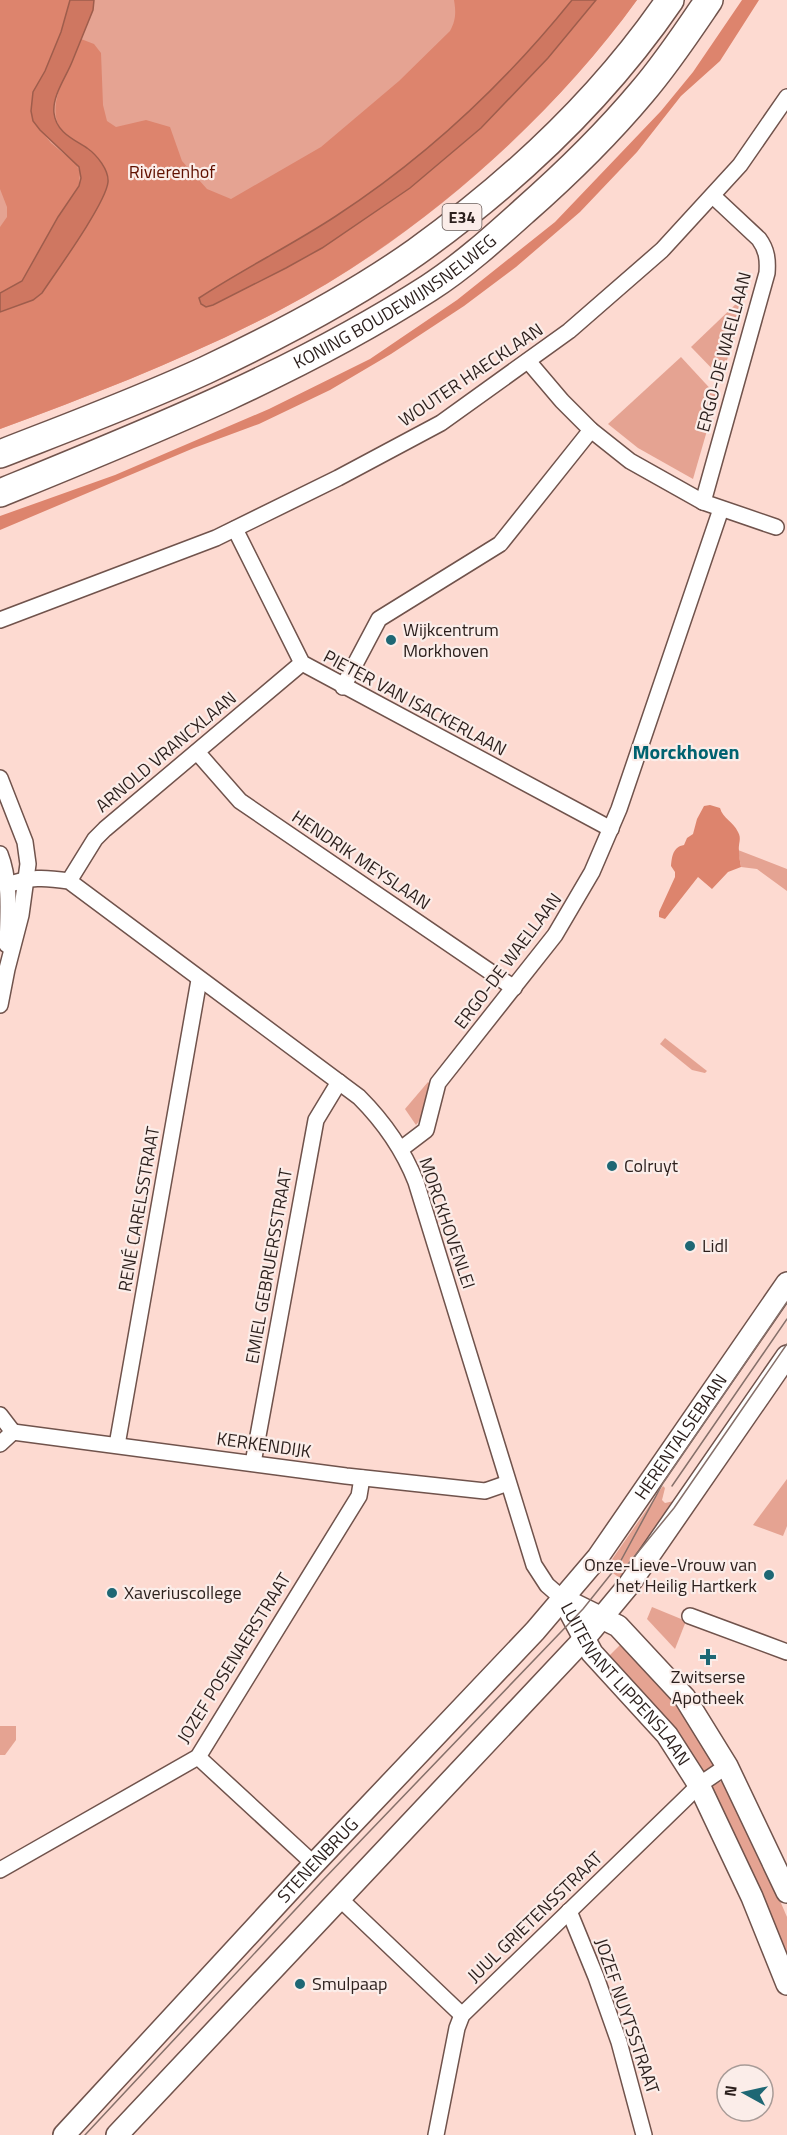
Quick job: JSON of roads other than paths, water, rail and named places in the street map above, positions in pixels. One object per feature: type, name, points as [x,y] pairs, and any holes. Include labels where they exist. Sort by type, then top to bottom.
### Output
[{"type":"highway","name":"KONING BOUDEWIJNSNELWEG","points":[[0,454],[205,371],[303,321],[416,252],[516,173],[602,86],[670,0]]},
{"type":"highway","name":"KONING BOUDEWIJNSNELWEG","points":[[0,493],[237,392],[316,354],[431,287],[490,242],[596,144],[643,91],[682,41],[709,0]]},
{"type":"main road","name":"HERENTALSEBAAN","points":[[568,1593],[604,1548],[787,1283]]},
{"type":"main road","points":[[117,2135],[584,1639],[625,1590],[787,1356]]},
{"type":"main road","name":"LUITENANT LIPPENSLAAN","points":[[568,1593],[602,1618],[618,1626],[685,1698],[727,1766],[787,1892]]},
{"type":"main road","name":"LUITENANT LIPPENSLAAN","points":[[568,1593],[584,1639],[592,1653],[667,1735],[699,1785],[752,1897],[787,1984]]},
{"type":"main road","name":"STENENBRUG","points":[[64,2135],[314,1864],[535,1632],[568,1593]]},
{"type":"street","name":"WOUTER HAECKLAAN","points":[[0,620],[216,538],[421,435],[569,331],[662,250],[740,165],[787,97]]},
{"type":"street","name":"ERGO-DE WAELLAAN","points":[[703,502],[768,264],[764,246],[759,239],[713,196]]},
{"type":"street","points":[[528,361],[562,401],[591,430],[630,461],[703,502],[776,527]]},
{"type":"street","points":[[343,687],[379,619],[500,544],[591,430]]},
{"type":"street","name":"ERGO-DE WAELLAAN","points":[[401,1149],[426,1130],[438,1083],[555,935],[580,896],[611,829],[721,509]]},
{"type":"street","name":"PIETER VAN ISACKERLAAN","points":[[235,529],[302,663],[611,829]]},
{"type":"street","name":"ARNOLD VRANCXLAAN","points":[[69,881],[95,839],[105,829],[302,663]]},
{"type":"street","name":"HENDRIK MEYSLAAN","points":[[197,752],[240,801],[514,988]]},
{"type":"street","points":[[0,778],[25,842],[28,864],[21,915],[6,969],[0,1005]]},
{"type":"street","points":[[0,854],[4,863],[7,885],[6,969]]},
{"type":"street","points":[[7,885],[27,878],[69,881]]},
{"type":"street","name":"MORCKHOVENLEI","points":[[69,881],[339,1082],[372,1111],[401,1149],[416,1182],[534,1565],[547,1585],[568,1593]]},
{"type":"street","name":"RENÉ CARELSSTRAAT","points":[[117,1445],[199,980]]},
{"type":"street","name":"EMIEL GEBRUERSSTRAAT","points":[[253,1463],[316,1120],[339,1082]]},
{"type":"street","points":[[0,1415],[13,1432],[0,1444]]},
{"type":"street","name":"KERKENDIJK","points":[[13,1432],[362,1478],[485,1491],[508,1483]]},
{"type":"street","name":"JOZEF POSENAERSTRAAT","points":[[0,1870],[198,1757],[359,1496],[362,1478]]},
{"type":"street","points":[[690,1616],[787,1652]]},
{"type":"street","points":[[198,1757],[314,1864]]},
{"type":"street","name":"JUUL GRIETENSSTRAAT","points":[[462,2014],[699,1785],[727,1766]]},
{"type":"street","points":[[339,1898],[462,2014],[457,2028],[436,2135]]},
{"type":"street","name":"JOZEF NUYTSSTRAAT","points":[[569,1911],[596,1977],[619,2043],[644,2135]]},
{"type":"tram line","points":[[85,2135],[322,1881],[583,1609],[619,1564],[663,1483],[787,1302]]},
{"type":"tram line","points":[[672,1486],[787,1319]]},
{"type":"tram line","points":[[625,1568],[674,1508],[787,1344]]},
{"type":"place","name":"Wijkcentrum Morkhoven","points":[[391,640]]},
{"type":"place","name":"Colruyt","points":[[612,1166]]},
{"type":"place","name":"Lidl","points":[[690,1246]]},
{"type":"place","name":"Onze-Lieve-Vrouw van het Heilig Hartkerk","points":[[769,1575]]},
{"type":"place","name":"Xaveriuscollege","points":[[112,1593]]},
{"type":"place","name":"Zwitserse Apotheek","points":[[708,1657]]},
{"type":"place","name":"Smulpaap","points":[[300,1984]]},
{"type":"district","name":"Morckhoven","points":[[686,752]]},
{"type":"park label","name":"Rivierenhof","points":[[172,172]]}]
